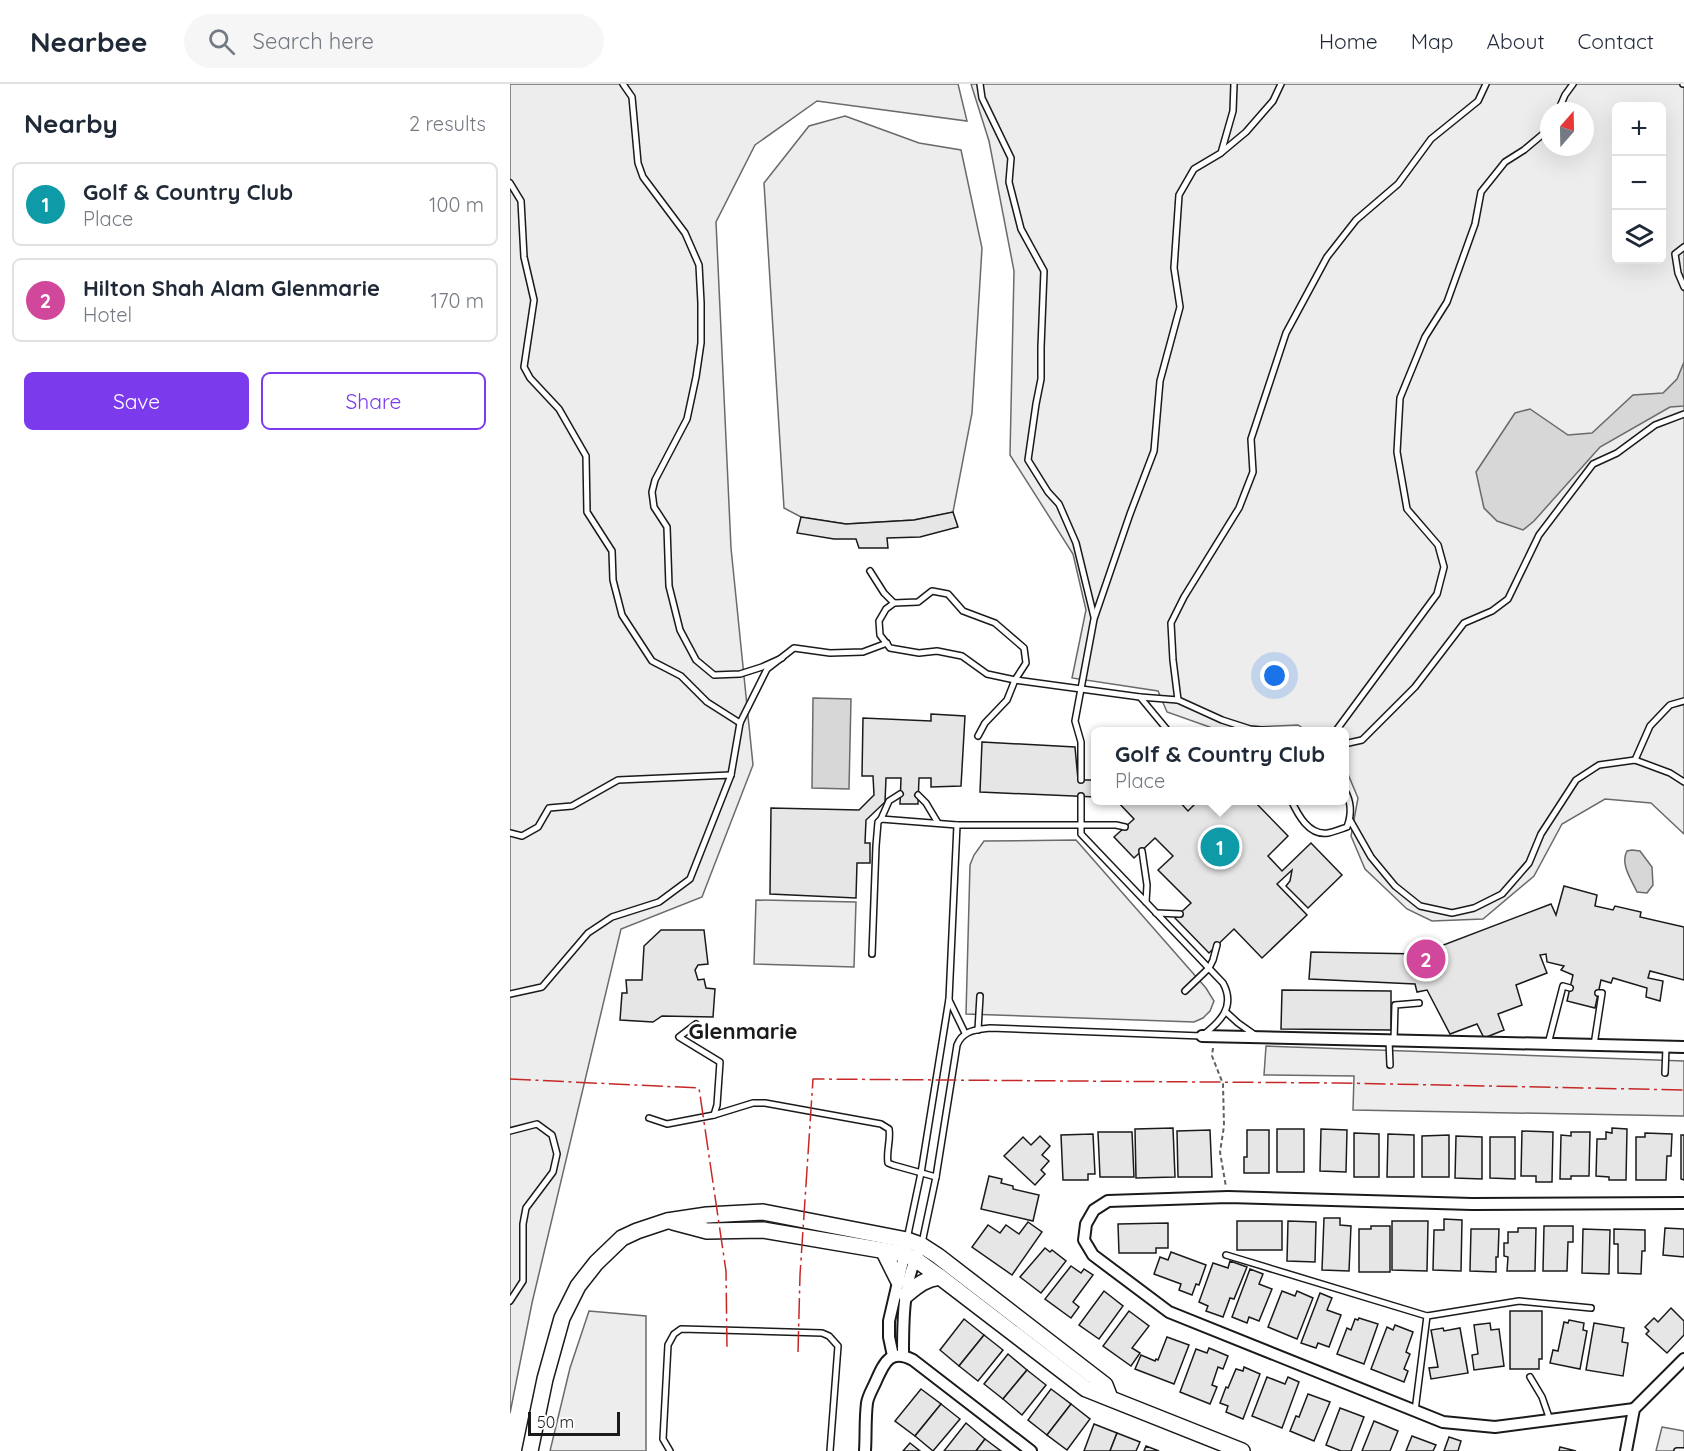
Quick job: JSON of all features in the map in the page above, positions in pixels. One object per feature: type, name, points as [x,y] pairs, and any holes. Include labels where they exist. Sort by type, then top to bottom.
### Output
[{"type":"street","points":[[1208,1036],[1684,1047]]},
{"type":"street","points":[[1634,1409],[1495,1427],[1443,1422],[1169,1312],[1093,1255],[1084,1240],[1086,1224],[1094,1210],[1108,1201],[1228,1197],[1472,1204],[1684,1203]]},
{"type":"street","points":[[530,1451],[545,1379],[559,1328],[578,1286],[596,1263],[622,1238],[637,1230],[667,1221],[707,1215],[763,1212],[938,1256],[1105,1385],[1110,1398]]},
{"type":"street","points":[[667,1221],[707,1231],[763,1230],[883,1250],[912,1249],[940,1277],[1086,1389],[1242,1451]]},
{"type":"street","points":[[898,1355],[889,1338],[889,1321],[898,1280],[912,1249]]},
{"type":"street","points":[[898,1355],[912,1249]]},
{"type":"street","points":[[883,1250],[898,1280]]},
{"type":"street","points":[[906,1295],[920,1282],[940,1277]]},
{"type":"street","points":[[865,1451],[867,1400],[888,1359],[898,1355],[913,1360],[1031,1451]]},
{"type":"street","points":[[1626,1451],[1634,1409],[1684,1359]]},
{"type":"lane","points":[[623,84],[632,97],[638,163],[644,177],[685,233],[699,265],[701,343],[694,388],[687,418],[655,480],[652,492],[654,507],[667,527],[669,586],[680,630],[696,660],[714,675],[740,674],[782,658]]},
{"type":"lane","points":[[980,84],[982,98],[1011,158],[1009,182],[1021,230],[1044,271],[1041,380],[1028,460],[1048,492],[1059,504],[1076,543],[1094,619]]},
{"type":"lane","points":[[1221,153],[1233,111],[1234,84]]},
{"type":"lane","points":[[1081,780],[1082,741],[1075,721],[1094,619],[1154,451],[1160,381],[1180,307],[1174,268],[1179,195],[1194,169],[1221,153],[1260,117],[1273,101],[1281,84]]},
{"type":"lane","points":[[1178,700],[1173,660],[1172,623],[1184,597],[1239,508],[1253,472],[1251,439],[1286,333],[1327,257],[1356,220],[1398,184],[1431,139],[1478,101],[1486,84]]},
{"type":"lane","points":[[1562,102],[1573,84]]},
{"type":"lane","points":[[1339,727],[1437,594],[1444,567],[1438,545],[1407,509],[1397,452],[1400,398],[1425,337],[1448,302],[1475,224],[1481,192],[1505,162],[1540,137]]},
{"type":"lane","points":[[510,183],[521,201],[524,256],[534,300],[524,367],[530,378],[559,409],[586,456],[587,512],[612,551],[613,580],[622,615],[652,661],[681,676],[707,702],[740,723]]},
{"type":"lane","points":[[1684,247],[1675,254],[1678,273],[1684,287]]},
{"type":"lane","points":[[1349,743],[1362,740],[1407,694],[1464,623],[1492,611],[1508,599],[1539,535],[1593,464],[1617,453],[1655,425],[1684,414]]},
{"type":"lane","points":[[870,571],[884,593],[894,603]]},
{"type":"lane","points":[[978,736],[985,723],[1007,700],[1015,680],[1026,663],[1024,648],[995,623],[963,611],[948,594],[932,591],[918,603],[894,603],[886,609],[879,621],[880,635],[890,648],[919,653],[937,651],[962,656],[987,674],[1015,680],[1178,700],[1222,720],[1244,727]]},
{"type":"lane","points":[[510,994],[542,987],[588,933],[612,917],[659,902],[690,879],[731,775],[740,723],[767,669],[794,648],[830,653],[863,652],[887,643]]},
{"type":"lane","points":[[1140,697],[1165,727]]},
{"type":"lane","points":[[1635,760],[1650,726],[1670,705],[1684,701]]},
{"type":"lane","points":[[1350,820],[1371,857],[1395,886],[1420,906],[1452,913],[1474,908],[1502,894],[1529,863],[1541,834],[1576,780],[1599,765],[1635,760],[1670,773],[1684,782]]},
{"type":"lane","points":[[510,833],[522,836],[538,827],[549,808],[572,806],[618,780],[731,775]]},
{"type":"lane","points":[[872,954],[879,822],[889,801],[900,794]]},
{"type":"lane","points":[[918,795],[926,802],[938,823]]},
{"type":"lane","points":[[912,1249],[929,1212],[957,1045],[965,1033],[990,1028],[1208,1036],[1226,1012],[1228,999],[1223,983],[1081,834],[1081,796]]},
{"type":"lane","points":[[1293,805],[1310,830],[1326,834],[1347,827],[1352,815],[1349,802]]},
{"type":"lane","points":[[882,819],[957,825],[1116,825],[1125,827]]},
{"type":"lane","points":[[912,1249],[915,1208],[949,999],[957,825]]},
{"type":"lane","points":[[1142,850],[1147,885],[1146,902]]},
{"type":"lane","points":[[1156,913],[1180,914]]},
{"type":"lane","points":[[1185,991],[1209,968],[1217,945]]},
{"type":"lane","points":[[1548,1044],[1563,986],[1570,988]]},
{"type":"lane","points":[[1594,1045],[1602,993],[1598,993]]},
{"type":"lane","points":[[978,1030],[980,996]]},
{"type":"lane","points":[[949,999],[965,1033]]},
{"type":"lane","points":[[1390,1065],[1395,1005],[1419,1003]]},
{"type":"lane","points":[[1226,1012],[1260,1038]]},
{"type":"lane","points":[[696,1024],[679,1037],[720,1062],[717,1105],[714,1115]]},
{"type":"lane","points":[[1665,1073],[1666,1046]]},
{"type":"lane","points":[[649,1118],[667,1124],[714,1115],[746,1104],[765,1103],[881,1124],[889,1129],[888,1162],[893,1166],[936,1177]]},
{"type":"lane","points":[[510,1131],[537,1124],[552,1135],[557,1154],[553,1172],[526,1208],[523,1224],[523,1281],[510,1301]]},
{"type":"lane","points":[[915,1208],[929,1212]]},
{"type":"lane","points":[[1226,1255],[1427,1316],[1519,1301],[1591,1308]]},
{"type":"lane","points":[[1415,1411],[1427,1316]]},
{"type":"lane","points":[[670,1451],[663,1439],[668,1345],[674,1334],[681,1329],[822,1333],[829,1336],[838,1346],[830,1451]]},
{"type":"lane","points":[[1530,1377],[1539,1391],[1550,1420]]},
{"type":"lane","points":[[1677,1451],[1683,1451]]},
{"type":"path","points":[[1208,1036],[1212,1056],[1223,1084],[1224,1126],[1220,1152],[1228,1197]]},
{"type":"shaded area","points":[[510,84],[958,84],[967,121],[817,101],[755,145],[716,222],[731,548],[753,765],[702,897],[621,929],[532,1303],[510,1413]]},
{"type":"shaded area","points":[[971,84],[1684,84],[1684,834],[1651,803],[1605,799],[1562,824],[1534,876],[1483,919],[1432,921],[1407,909],[1365,869],[1351,836],[1358,798],[1349,777],[1349,727],[1301,727],[1298,725],[1209,727],[1167,712],[1158,691],[1072,678],[1086,610],[1073,554],[1010,455],[1014,271],[989,141]]},
{"type":"shaded area","points":[[845,116],[919,143],[961,150],[982,248],[972,413],[953,512],[914,520],[846,524],[801,517],[784,508],[764,183],[809,126]]},
{"type":"shaded area","points":[[1684,362],[1684,406],[1670,407],[1600,447],[1534,521],[1523,530],[1497,521],[1484,508],[1476,472],[1515,413],[1530,409],[1568,435],[1592,433],[1633,395],[1663,393],[1677,379]]},
{"type":"shaded area","points":[[813,698],[851,699],[849,789],[812,788]]},
{"type":"shaded area","points":[[1076,840],[1206,988],[1214,1001],[1210,1011],[1203,1018],[1194,1022],[966,1014],[970,865],[974,855],[984,841]]},
{"type":"shaded area","points":[[1627,851],[1640,851],[1652,867],[1653,885],[1647,893],[1637,892],[1627,872],[1625,856]]},
{"type":"shaded area","points":[[756,900],[856,902],[854,967],[754,964]]},
{"type":"shaded area","points":[[1266,1046],[1684,1061],[1684,1116],[1353,1110],[1354,1076],[1264,1075]]},
{"type":"shaded area","points":[[589,1311],[646,1316],[646,1451],[550,1451],[570,1368]]},
{"type":"shaded area","points":[[1662,1427],[1684,1431],[1684,1451],[1656,1451]]},
{"type":"building","points":[[953,512],[958,527],[920,537],[887,538],[888,548],[859,548],[856,539],[834,539],[797,533],[801,517],[846,524],[914,520]]},
{"type":"building","points":[[931,714],[965,716],[961,786],[931,787],[931,778],[919,778],[918,804],[900,804],[901,778],[886,778],[885,802],[866,820],[865,843],[870,843],[870,863],[857,863],[856,898],[770,894],[771,808],[859,810],[874,795],[873,776],[862,776],[863,718],[931,721]]},
{"type":"building","points":[[982,742],[1075,747],[1078,780],[1091,780],[1091,797],[980,792]]},
{"type":"building","points":[[1121,805],[1183,805],[1188,811],[1194,805],[1258,805],[1288,836],[1268,856],[1282,871],[1311,843],[1342,875],[1308,908],[1286,886],[1290,881],[1292,870],[1277,884],[1307,915],[1262,958],[1234,929],[1209,953],[1175,918],[1191,903],[1158,870],[1173,856],[1155,838],[1134,858],[1114,837],[1134,819]]},
{"type":"building","points":[[1564,886],[1597,895],[1595,906],[1613,910],[1615,906],[1641,912],[1640,917],[1684,927],[1684,980],[1650,971],[1648,978],[1663,981],[1660,1001],[1646,997],[1647,988],[1613,978],[1611,983],[1601,980],[1595,1008],[1567,1001],[1573,975],[1561,970],[1564,966],[1547,962],[1546,954],[1540,955],[1547,973],[1516,985],[1522,1005],[1498,1014],[1504,1030],[1484,1038],[1477,1024],[1450,1034],[1427,990],[1417,992],[1415,984],[1309,979],[1311,952],[1420,954],[1551,904],[1556,915]]},
{"type":"building","points":[[661,930],[704,930],[708,964],[698,965],[695,970],[698,980],[704,979],[706,988],[715,989],[713,1017],[662,1016],[653,1022],[620,1020],[622,993],[627,993],[626,980],[642,980],[644,946]]},
{"type":"building","points":[[1282,990],[1391,991],[1391,1030],[1281,1029]]},
{"type":"building","points":[[1173,1128],[1175,1177],[1136,1178],[1135,1129]]},
{"type":"building","points":[[1612,1128],[1627,1129],[1626,1180],[1609,1180],[1609,1177],[1596,1176],[1597,1139],[1606,1139],[1606,1132],[1612,1133]]},
{"type":"building","points":[[1277,1129],[1304,1129],[1304,1172],[1277,1172]]},
{"type":"building","points":[[1321,1129],[1347,1130],[1346,1172],[1320,1171]]},
{"type":"building","points":[[1210,1130],[1212,1177],[1178,1177],[1177,1131]]},
{"type":"building","points":[[1247,1130],[1269,1130],[1269,1173],[1244,1173],[1244,1157],[1247,1157]]},
{"type":"building","points":[[1522,1131],[1553,1132],[1552,1182],[1536,1182],[1536,1176],[1521,1176]]},
{"type":"building","points":[[1098,1132],[1132,1132],[1134,1177],[1100,1177]]},
{"type":"building","points":[[1571,1132],[1590,1132],[1589,1176],[1571,1176],[1571,1179],[1560,1179],[1561,1135],[1571,1136]]},
{"type":"building","points":[[1354,1133],[1379,1134],[1379,1177],[1354,1177]]},
{"type":"building","points":[[1645,1133],[1672,1134],[1671,1156],[1667,1156],[1666,1180],[1636,1180],[1636,1137],[1645,1137]]},
{"type":"building","points":[[1093,1134],[1095,1174],[1088,1174],[1088,1180],[1063,1180],[1061,1135]]},
{"type":"building","points":[[1388,1134],[1414,1135],[1414,1177],[1387,1177]]},
{"type":"building","points":[[1449,1135],[1449,1177],[1422,1177],[1422,1136]]},
{"type":"building","points":[[1681,1135],[1684,1135],[1684,1180],[1681,1179]]},
{"type":"building","points":[[1040,1136],[1050,1146],[1042,1155],[1049,1161],[1041,1170],[1045,1174],[1035,1185],[1004,1156],[1023,1137],[1031,1145]]},
{"type":"building","points":[[1456,1136],[1482,1137],[1482,1179],[1455,1178]]},
{"type":"building","points":[[1490,1137],[1515,1137],[1515,1179],[1490,1178]]},
{"type":"building","points":[[989,1176],[1002,1179],[1001,1183],[1013,1186],[1013,1189],[1039,1195],[1033,1221],[981,1209]]},
{"type":"building","points":[[1324,1218],[1340,1218],[1340,1225],[1351,1226],[1349,1271],[1322,1270]]},
{"type":"building","points":[[1444,1219],[1462,1220],[1461,1271],[1433,1270],[1434,1230],[1444,1230]]},
{"type":"building","points":[[1237,1221],[1282,1221],[1282,1250],[1237,1250]]},
{"type":"building","points":[[1288,1221],[1316,1222],[1315,1262],[1287,1261]]},
{"type":"building","points":[[1392,1221],[1428,1221],[1427,1271],[1392,1270]]},
{"type":"building","points":[[1028,1222],[1042,1232],[1012,1275],[972,1247],[988,1225],[1000,1233],[1006,1225],[1019,1234]]},
{"type":"building","points":[[1168,1223],[1168,1248],[1156,1248],[1156,1253],[1119,1253],[1118,1224]]},
{"type":"building","points":[[1371,1226],[1390,1226],[1390,1272],[1359,1272],[1359,1229],[1371,1229]]},
{"type":"building","points":[[1544,1226],[1573,1226],[1573,1242],[1568,1242],[1567,1271],[1543,1271]]},
{"type":"building","points":[[1518,1228],[1536,1228],[1535,1271],[1507,1271],[1508,1257],[1504,1256],[1504,1243],[1508,1243],[1508,1232],[1518,1232]]},
{"type":"building","points":[[1665,1228],[1684,1229],[1684,1257],[1663,1255]]},
{"type":"building","points":[[1471,1229],[1499,1229],[1496,1272],[1470,1271]]},
{"type":"building","points":[[1583,1229],[1610,1230],[1609,1274],[1582,1273]]},
{"type":"building","points":[[1614,1229],[1645,1230],[1645,1251],[1642,1251],[1641,1274],[1618,1273],[1618,1244],[1614,1244]]},
{"type":"building","points":[[1045,1248],[1050,1252],[1052,1250],[1066,1261],[1041,1293],[1020,1277]]},
{"type":"building","points":[[1171,1252],[1206,1265],[1199,1285],[1196,1284],[1192,1295],[1179,1290],[1181,1284],[1154,1274],[1160,1257],[1168,1260]]},
{"type":"building","points":[[1230,1261],[1247,1267],[1234,1299],[1230,1298],[1223,1317],[1206,1311],[1208,1306],[1199,1302],[1213,1263],[1228,1268]]},
{"type":"building","points":[[1071,1266],[1081,1273],[1084,1269],[1093,1275],[1073,1302],[1079,1307],[1071,1318],[1045,1299]]},
{"type":"building","points":[[1250,1269],[1263,1274],[1259,1284],[1272,1289],[1259,1321],[1249,1317],[1247,1323],[1232,1317]]},
{"type":"building","points":[[1104,1291],[1123,1306],[1099,1339],[1079,1325]]},
{"type":"building","points":[[1282,1291],[1295,1296],[1297,1291],[1313,1298],[1297,1339],[1268,1327]]},
{"type":"building","points":[[1320,1293],[1332,1298],[1327,1310],[1341,1315],[1329,1347],[1318,1343],[1316,1348],[1301,1343]]},
{"type":"building","points":[[1671,1308],[1684,1321],[1684,1335],[1667,1353],[1646,1334],[1649,1331],[1645,1327],[1654,1318],[1658,1322]]},
{"type":"building","points":[[1129,1311],[1149,1326],[1132,1348],[1140,1353],[1131,1366],[1103,1346]]},
{"type":"building","points":[[1510,1311],[1542,1311],[1542,1359],[1539,1359],[1539,1369],[1510,1369]]},
{"type":"building","points":[[1359,1318],[1378,1324],[1364,1364],[1337,1354],[1347,1328],[1351,1330],[1355,1319]]},
{"type":"building","points":[[964,1319],[984,1335],[959,1366],[940,1350]]},
{"type":"building","points":[[1569,1320],[1584,1323],[1583,1330],[1587,1331],[1580,1369],[1550,1363],[1553,1350],[1558,1351],[1564,1322],[1568,1323]]},
{"type":"building","points":[[1490,1323],[1491,1330],[1499,1329],[1504,1366],[1474,1370],[1472,1355],[1478,1354],[1474,1325]]},
{"type":"building","points":[[1594,1323],[1624,1328],[1622,1342],[1628,1343],[1623,1376],[1586,1370]]},
{"type":"building","points":[[1395,1325],[1413,1332],[1406,1352],[1410,1354],[1404,1369],[1408,1371],[1404,1382],[1371,1369],[1387,1327],[1393,1330]]},
{"type":"building","points":[[1443,1328],[1444,1331],[1460,1328],[1468,1373],[1431,1379],[1429,1368],[1438,1367],[1431,1330]]},
{"type":"building","points":[[984,1335],[1003,1350],[978,1381],[959,1366]]},
{"type":"building","points":[[1167,1337],[1189,1345],[1174,1384],[1135,1369],[1141,1355],[1155,1361],[1158,1360]]},
{"type":"building","points":[[1209,1348],[1228,1356],[1223,1369],[1218,1367],[1212,1385],[1217,1387],[1210,1404],[1180,1392],[1196,1349],[1207,1353]]},
{"type":"building","points":[[1008,1354],[1027,1370],[1003,1399],[984,1384]]},
{"type":"building","points":[[1244,1367],[1260,1374],[1243,1419],[1226,1412],[1228,1406],[1220,1403],[1236,1369],[1243,1371]]},
{"type":"building","points":[[1027,1370],[1046,1385],[1022,1415],[1003,1399]]},
{"type":"building","points":[[1267,1377],[1285,1384],[1288,1377],[1299,1382],[1282,1428],[1252,1416]]},
{"type":"building","points":[[921,1389],[941,1404],[915,1436],[895,1421]]},
{"type":"building","points":[[1051,1389],[1071,1404],[1047,1435],[1028,1420]]},
{"type":"building","points":[[1308,1394],[1330,1402],[1314,1441],[1290,1431],[1296,1416],[1299,1417]]},
{"type":"building","points":[[941,1404],[960,1419],[933,1451],[915,1436]]},
{"type":"building","points":[[1071,1404],[1090,1419],[1067,1450],[1047,1435]]},
{"type":"building","points":[[1340,1408],[1364,1417],[1351,1451],[1341,1451],[1326,1445]]},
{"type":"building","points":[[1374,1421],[1398,1431],[1390,1451],[1362,1451]]},
{"type":"building","points":[[966,1423],[985,1439],[976,1451],[944,1451]]},
{"type":"building","points":[[1094,1424],[1117,1433],[1110,1451],[1084,1451]]},
{"type":"building","points":[[1117,1433],[1140,1442],[1136,1451],[1110,1451]]},
{"type":"building","points":[[1412,1436],[1436,1445],[1433,1451],[1406,1451]]},
{"type":"building","points":[[1449,1437],[1461,1441],[1458,1451],[1444,1451]]},
{"type":"building","points":[[985,1439],[1001,1451],[976,1451]]},
{"type":"building","points":[[910,1443],[920,1451],[903,1451]]},
{"type":"building","points":[[1146,1446],[1159,1451],[1144,1451]]},
{"type":"building","points":[[1560,1447],[1576,1451],[1559,1451]]},
{"type":"power","points":[[510,1079],[699,1088],[726,1271],[727,1349]]},
{"type":"power","points":[[798,1352],[800,1275],[813,1079],[1339,1083],[1684,1090]]},
{"type":"place","name":"Golf & Country Club","points":[[1220,847]]},
{"type":"place","name":"Hilton Shah Alam Glenmarie","points":[[1426,959]]},
{"type":"district","name":"Glenmarie","points":[[743,1031]]}]
